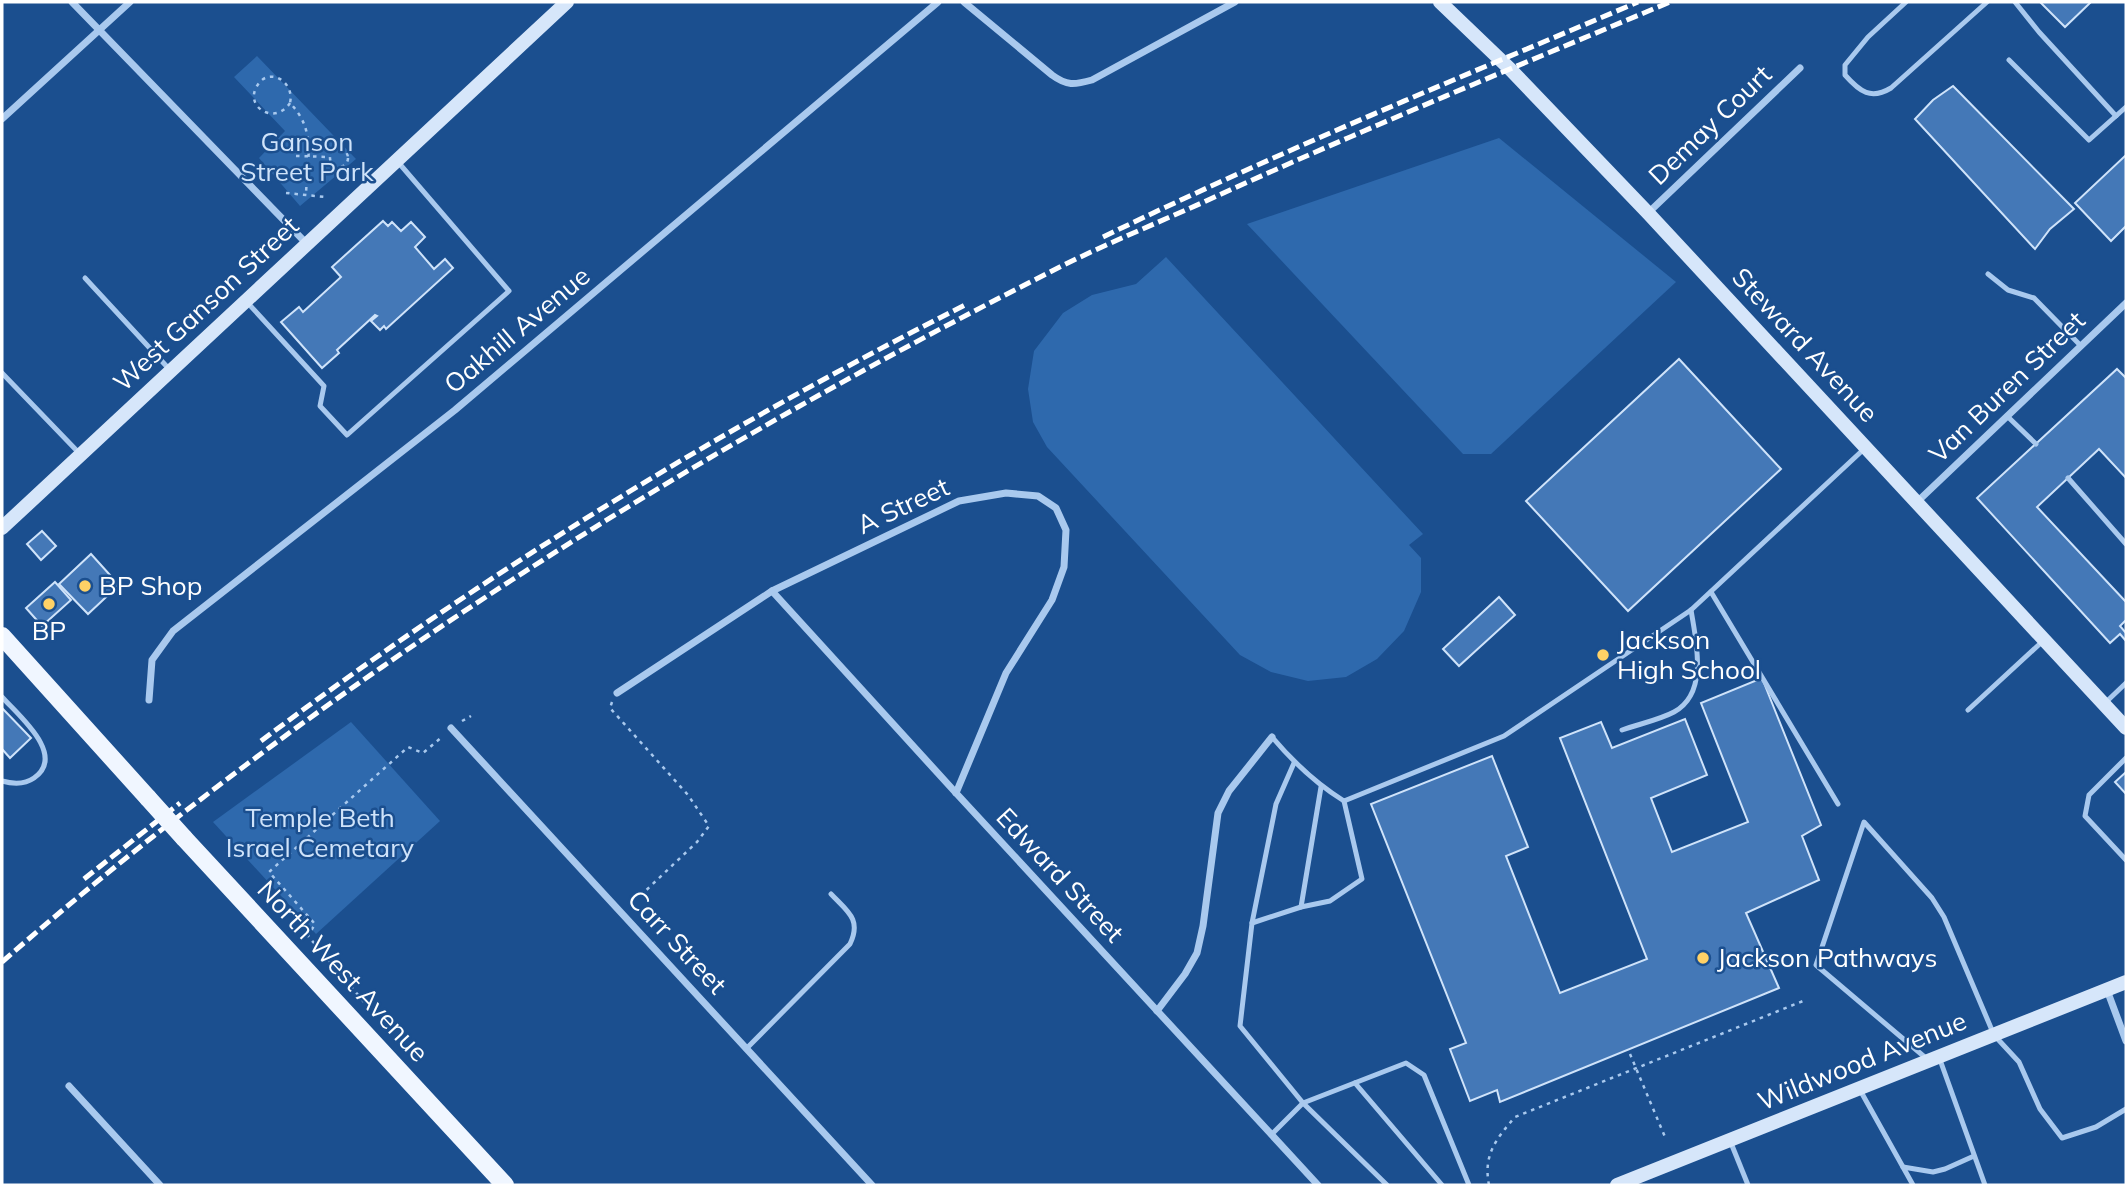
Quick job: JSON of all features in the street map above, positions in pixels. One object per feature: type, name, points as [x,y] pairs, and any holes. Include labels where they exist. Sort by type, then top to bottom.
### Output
[{"type":"main road","name":"North West Avenue","points":[[4,642],[505,1185]]},
{"type":"street","points":[[72,2],[307,244]]},
{"type":"street","points":[[2,120],[130,2]]},
{"type":"street","name":"West Ganson Street","points":[[2,528],[567,2]]},
{"type":"street","name":"Oakhill Avenue","points":[[149,700],[152,660],[173,631],[455,410],[937,2]]},
{"type":"street","points":[[964,2],[1052,75],[1062,82],[1076,84],[1092,80],[1235,2]]},
{"type":"street","name":"Steward Avenue","points":[[1440,2],[1501,60],[1648,213],[2126,728]]},
{"type":"street","name":"Demay Court","points":[[1648,213],[1800,68]]},
{"type":"street","name":"Van Buren Street","points":[[1917,502],[2126,303]]},
{"type":"street","name":"A Street","points":[[617,693],[772,591],[959,501],[1006,493],[1038,496],[1056,509],[1066,530],[1064,567],[1052,600],[1006,673],[956,793]]},
{"type":"street","name":"Edward Street","points":[[772,591],[1318,1185]]},
{"type":"street","name":"Carr Street","points":[[451,728],[872,1185]]},
{"type":"street","points":[[1157,1011],[1197,953],[1218,813],[1229,791],[1272,737]]},
{"type":"street","name":"Wildwood Avenue","points":[[1617,1185],[2126,982]]},
{"type":"street","points":[[2107,990],[2126,1041]]},
{"type":"street","points":[[69,1086],[160,1185]]},
{"type":"lane","points":[[1906,2],[1868,37],[1845,65],[1845,75],[1855,86],[1871,94],[1880,94],[1891,88],[1987,2]]},
{"type":"lane","points":[[2015,2],[2116,116]]},
{"type":"lane","points":[[2009,60],[2089,140],[2126,107]]},
{"type":"lane","points":[[246,301],[324,386],[320,406],[347,435],[509,291],[396,160]]},
{"type":"lane","points":[[1988,274],[2008,290],[2034,298],[2081,346]]},
{"type":"lane","points":[[85,278],[170,370]]},
{"type":"lane","points":[[2,373],[80,454]]},
{"type":"lane","points":[[2007,416],[2036,444]]},
{"type":"lane","points":[[1344,800],[1504,736],[1691,610],[1866,447]]},
{"type":"lane","points":[[2068,478],[2126,544]]},
{"type":"lane","points":[[1711,592],[1838,804]]},
{"type":"lane","points":[[1622,730],[1674,712],[1688,700],[1697,680],[1696,642],[1691,610]]},
{"type":"lane","points":[[1968,710],[2044,640]]},
{"type":"lane","points":[[2104,704],[2126,682]]},
{"type":"lane","points":[[2,697],[37,734],[45,757],[43,769],[25,783],[2,781]]},
{"type":"lane","points":[[1252,923],[1330,901],[1362,878],[1344,800],[1321,787],[1294,763],[1272,737]]},
{"type":"lane","points":[[2126,758],[2089,796],[2085,816],[2126,860]]},
{"type":"lane","points":[[1294,763],[1276,804],[1252,923],[1240,1026],[1303,1103],[1387,1185]]},
{"type":"lane","points":[[1301,907],[1321,787]]},
{"type":"lane","points":[[1984,1185],[1934,1059],[1816,965],[1864,821],[1932,898],[1944,917],[1994,1035],[2019,1062],[2040,1109],[2062,1138],[2096,1127],[2126,1109]]},
{"type":"lane","points":[[746,1048],[850,944],[856,931],[854,920],[831,894]]},
{"type":"lane","points":[[1272,1135],[1303,1103],[1406,1063],[1424,1075],[1466,1184]]},
{"type":"lane","points":[[1355,1083],[1442,1185]]},
{"type":"lane","points":[[1859,1088],[1913,1185]]},
{"type":"lane","points":[[1730,1140],[1748,1185]]},
{"type":"lane","points":[[1903,1167],[1933,1172],[1974,1156]]},
{"type":"path","points":[[290,103],[276,114],[264,112],[254,98],[257,86],[266,78],[278,78],[288,85],[290,103],[298,112],[308,133],[306,195]]},
{"type":"path","points":[[338,148],[346,152],[348,158],[344,166],[338,167],[333,165],[329,157],[332,151],[338,148]]},
{"type":"path","points":[[296,156],[329,157]]},
{"type":"path","points":[[286,193],[326,197]]},
{"type":"path","points":[[617,693],[610,708],[688,795],[709,826],[697,842],[639,897]]},
{"type":"path","points":[[376,1023],[370,1009],[308,936],[315,924],[269,872],[408,747],[423,753],[451,728],[471,716]]},
{"type":"path","points":[[1489,1185],[1488,1157],[1498,1137],[1515,1117],[1803,1001]]},
{"type":"path","points":[[1630,1054],[1665,1137]]},
{"type":"green space","name":"Ganson Street Park","points":[[257,56],[356,159],[300,206],[259,158],[285,131],[234,77]]},
{"type":"green space","points":[[1499,138],[1676,282],[1491,454],[1463,454],[1247,224]]},
{"type":"green space","points":[[1166,257],[1423,534],[1409,545],[1421,558],[1421,592],[1404,631],[1377,659],[1346,677],[1308,681],[1271,672],[1240,655],[1047,447],[1033,422],[1028,389],[1034,351],[1063,313],[1092,295],[1136,284]]},
{"type":"green space","name":"Temple Beth Israel Cemetary","points":[[351,722],[440,821],[316,934],[213,822]]},
{"type":"building","points":[[2040,2],[2091,2],[2065,27]]},
{"type":"building","points":[[1953,86],[2074,209],[2050,229],[2035,249],[1915,119],[1933,100]]},
{"type":"building","points":[[2126,155],[2126,226],[2111,241],[2075,203]]},
{"type":"building","points":[[383,221],[388,226],[392,222],[401,231],[411,222],[425,237],[415,247],[434,269],[445,259],[453,268],[386,329],[384,326],[380,330],[371,321],[377,316],[375,315],[337,350],[339,353],[322,368],[281,322],[299,307],[303,312],[341,277],[332,267]]},
{"type":"building","points":[[1679,359],[1781,469],[1628,611],[1526,501]]},
{"type":"building","points":[[2117,369],[2126,378],[2126,478],[2099,449],[2037,507],[2126,602],[2126,620],[2120,626],[2126,633],[2126,641],[2120,634],[2110,643],[1977,498]]},
{"type":"building","points":[[42,531],[56,546],[41,560],[27,544]]},
{"type":"building","points":[[91,554],[119,585],[88,614],[59,584]]},
{"type":"building","points":[[55,582],[71,600],[42,626],[26,608]]},
{"type":"building","points":[[1499,597],[1515,615],[1459,666],[1443,649]]},
{"type":"building","points":[[1762,678],[1821,825],[1802,836],[1819,880],[1746,913],[1779,988],[1500,1102],[1497,1090],[1470,1101],[1450,1049],[1466,1043],[1371,804],[1492,756],[1528,847],[1506,856],[1560,993],[1647,959],[1560,738],[1601,722],[1612,748],[1685,719],[1707,775],[1651,798],[1672,852],[1748,822],[1701,703]]},
{"type":"building","points":[[2,708],[31,738],[10,758],[2,749]]},
{"type":"building","points":[[2126,772],[2126,794],[2115,782]]},
{"type":"railway","points":[[1103,237],[1302,145],[1638,2]]},
{"type":"railway","points":[[2,962],[122,861],[246,765],[373,673],[636,502],[771,423],[908,347],[1085,255],[1379,124],[1670,2]]},
{"type":"railway","points":[[261,741],[430,620],[603,508],[782,403],[965,305]]},
{"type":"railway","points":[[84,879],[180,803]]},
{"type":"place","name":"BP Shop","points":[[85,586]]},
{"type":"place","name":"BP","points":[[49,604]]},
{"type":"place","name":"Jackson High School","points":[[1603,655]]},
{"type":"place","name":"Jackson Pathways","points":[[1703,958]]}]
